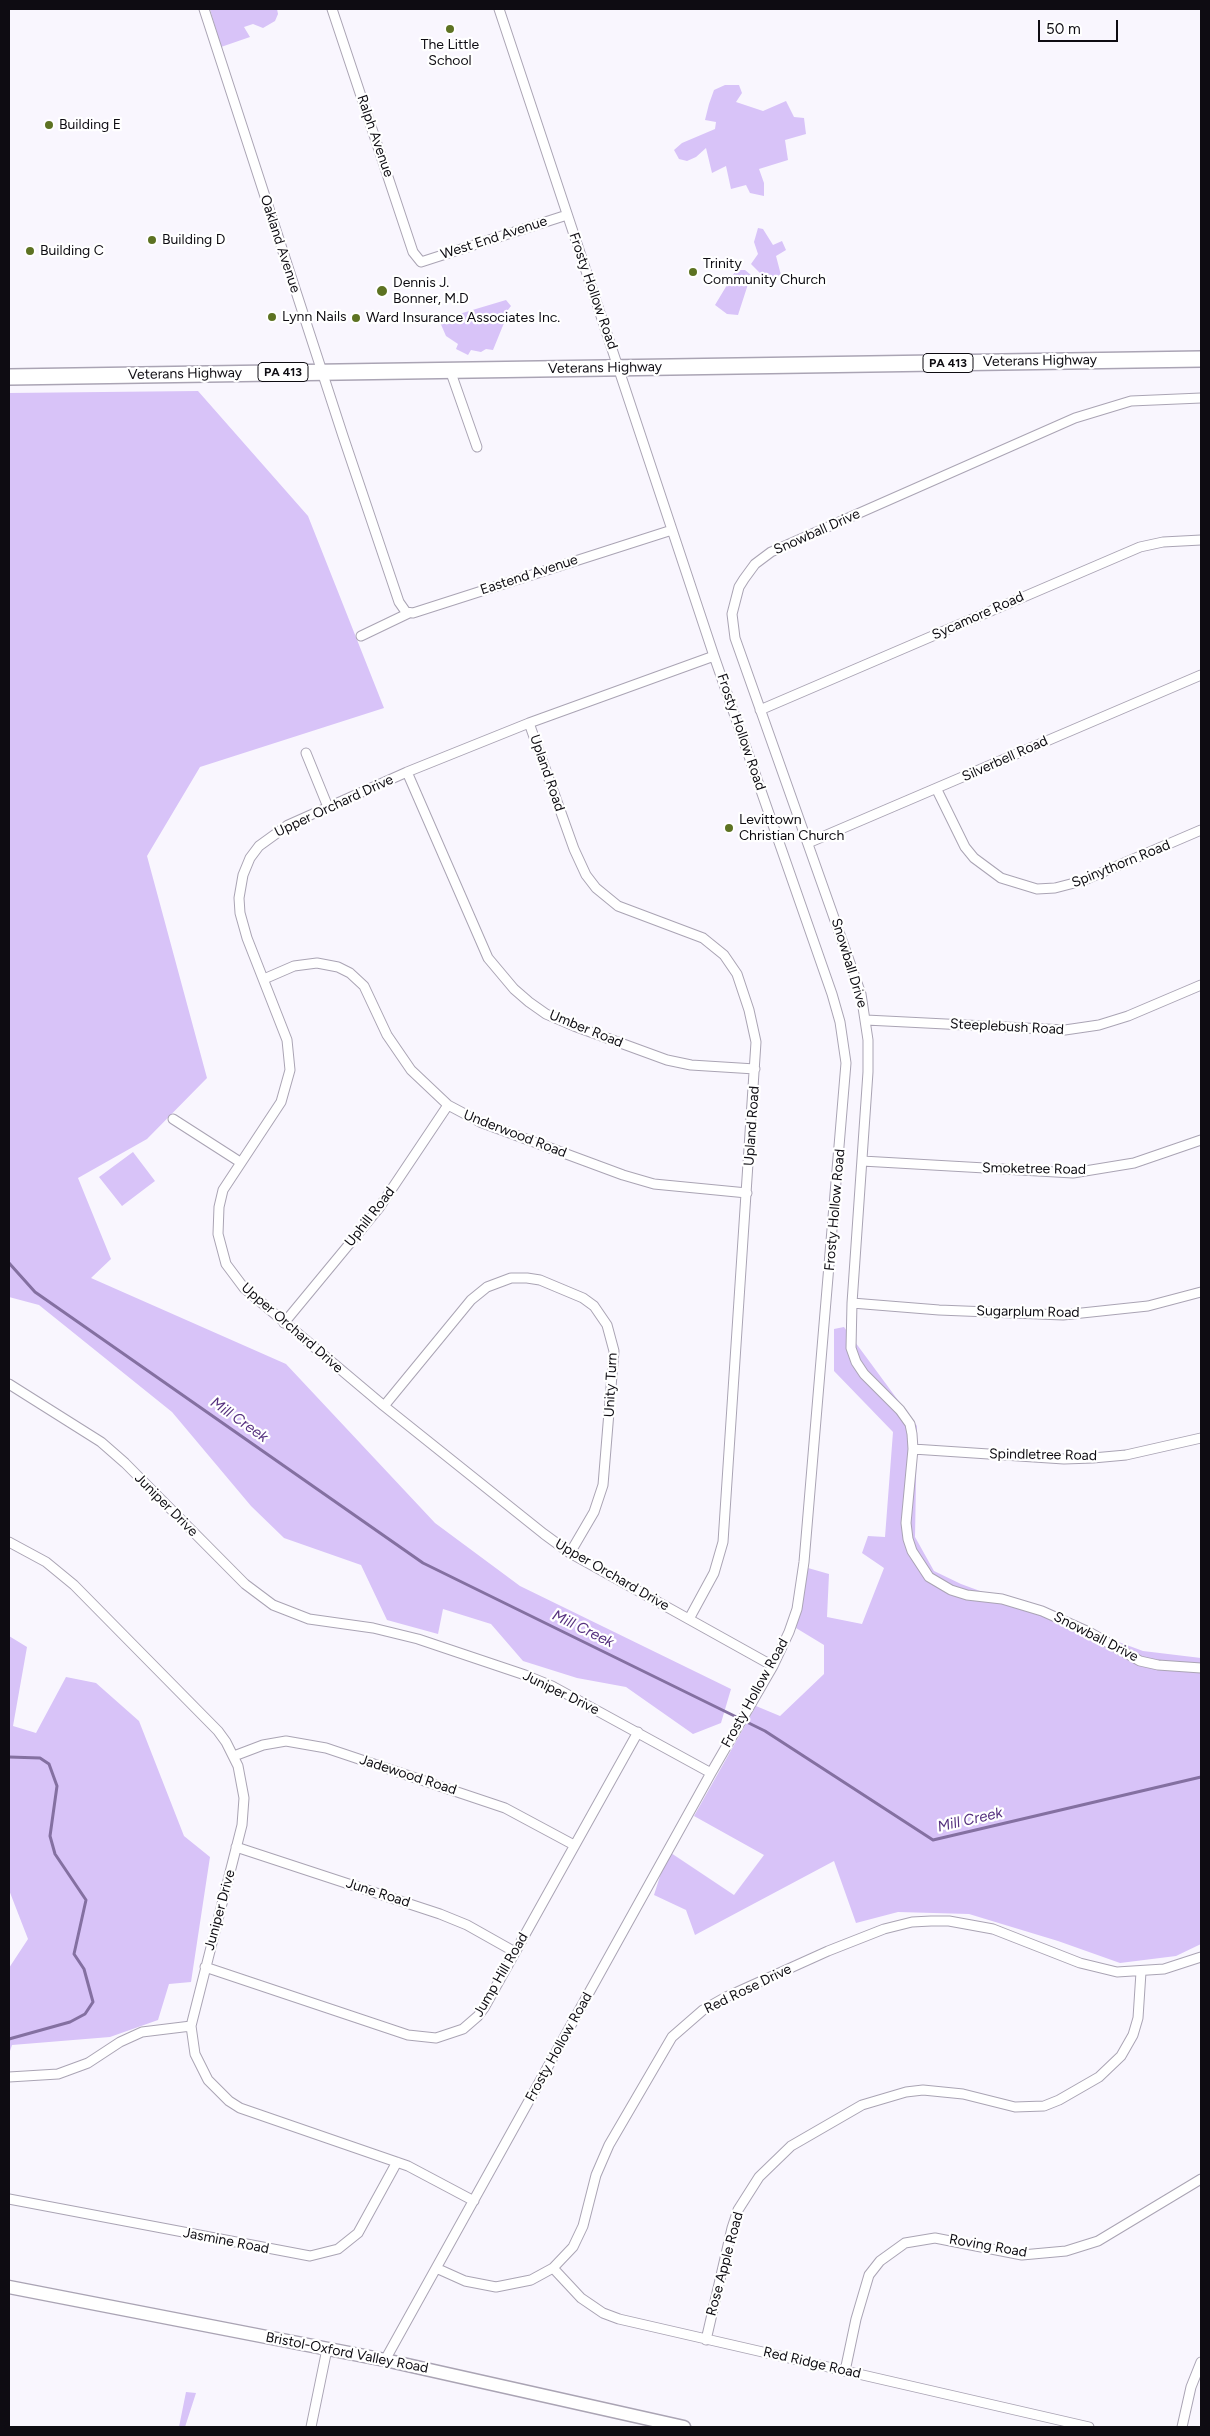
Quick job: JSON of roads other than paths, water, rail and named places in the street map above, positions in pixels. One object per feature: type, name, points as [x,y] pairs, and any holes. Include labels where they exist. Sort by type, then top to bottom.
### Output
[{"type":"main road","name":"Veterans Highway","points":[[9,376],[1201,359]]},
{"type":"main road","name":"Bristol-Oxford Valley Road","points":[[9,2287],[385,2360],[684,2427]]},
{"type":"street","name":"Oakland Avenue","points":[[204,9],[396,593],[405,611],[409,613]]},
{"type":"street","name":"Ralph Avenue","points":[[332,9],[414,252],[421,262]]},
{"type":"street","name":"Frosty Hollow Road","points":[[385,2360],[711,1773],[773,1666],[797,1609],[804,1562],[846,1063],[842,1030],[832,994],[714,656],[499,9]]},
{"type":"street","name":"West End Avenue","points":[[421,262],[567,215]]},
{"type":"street","points":[[450,370],[477,447]]},
{"type":"street","name":"Snowball Drive","points":[[1201,398],[1131,401],[1075,418],[762,557],[739,588],[732,614],[735,638],[854,971],[866,1020],[868,1072],[852,1303],[851,1348],[856,1362],[870,1380],[900,1410],[910,1424],[913,1449],[907,1504],[908,1539],[919,1565],[935,1582],[951,1590],[967,1595],[1002,1599],[1056,1616],[1140,1661],[1158,1665],[1201,1668]]},
{"type":"street","name":"Eastend Avenue","points":[[361,636],[409,613],[672,530]]},
{"type":"street","name":"Sycamore Road","points":[[760,710],[1140,547],[1163,542],[1201,540]]},
{"type":"street","name":"Upper Orchard Drive","points":[[714,656],[529,723],[407,772],[288,824],[268,837],[250,858],[243,875],[239,898],[242,924],[287,1040],[290,1070],[280,1102],[223,1190],[219,1207],[218,1234],[221,1250],[232,1274],[244,1288],[384,1406],[544,1534],[570,1553],[773,1666]]},
{"type":"street","name":"Silverbell Road","points":[[808,844],[1201,675]]},
{"type":"street","name":"Upland Road","points":[[529,723],[574,849],[584,871],[596,888],[618,906],[703,938],[715,946],[730,962],[736,974],[752,1022],[756,1042],[723,1542],[714,1573],[689,1620]]},
{"type":"street","points":[[306,753],[328,807]]},
{"type":"street","name":"Umber Road","points":[[407,772],[488,958],[500,974],[522,996],[546,1014],[668,1060],[690,1065],[755,1069]]},
{"type":"street","name":"Spinythorn Road","points":[[937,790],[965,847],[974,858],[1001,878],[1038,889],[1061,888],[1082,881],[1201,830]]},
{"type":"street","name":"Underwood Road","points":[[264,979],[294,966],[317,963],[338,967],[350,973],[364,986],[387,1035],[401,1057],[424,1084],[448,1105],[480,1122],[623,1175],[654,1184],[747,1192]]},
{"type":"street","name":"Steeplebush Road","points":[[866,1020],[1065,1030],[1098,1025],[1128,1016],[1201,985]]},
{"type":"street","name":"Uphill Road","points":[[284,1323],[379,1208],[448,1105]]},
{"type":"street","points":[[173,1119],[240,1162]]},
{"type":"street","name":"Smoketree Road","points":[[862,1161],[1073,1172],[1134,1163],[1201,1140]]},
{"type":"street","name":"Unity Turn","points":[[384,1406],[471,1300],[487,1287],[511,1278],[527,1278],[558,1286],[583,1298],[594,1306],[607,1325],[614,1351],[603,1485],[594,1512],[570,1553]]},
{"type":"street","name":"Sugarplum Road","points":[[852,1303],[958,1311],[1063,1315],[1148,1306],[1201,1292]]},
{"type":"street","name":"Juniper Drive","points":[[9,1384],[101,1442],[125,1463],[245,1584],[273,1605],[309,1619],[374,1628],[418,1639],[525,1675],[552,1686],[711,1773]]},
{"type":"street","name":"Spindletree Road","points":[[913,1449],[1064,1459],[1093,1458],[1126,1455],[1201,1438]]},
{"type":"street","name":"Juniper Drive","points":[[9,1542],[46,1562],[74,1585],[218,1731],[234,1756],[242,1781],[244,1798],[242,1825],[191,2026],[196,2054],[202,2071],[214,2089],[229,2101],[266,2117],[398,2162],[474,2201]]},
{"type":"street","name":"Jump Hill Road","points":[[205,1967],[408,2035],[436,2038],[464,2030],[478,2016],[638,1732]]},
{"type":"street","name":"Jadewood Road","points":[[234,1756],[263,1745],[286,1741],[326,1748],[497,1805],[574,1845]]},
{"type":"street","name":"June Road","points":[[236,1847],[440,1914],[515,1952]]},
{"type":"street","name":"Red Rose Drive","points":[[436,2268],[465,2281],[496,2286],[531,2280],[553,2268],[573,2247],[583,2226],[596,2175],[609,2145],[663,2050],[684,2025],[726,1996],[828,1951],[884,1929],[912,1922],[950,1921],[993,1929],[1103,1970],[1141,1972],[1164,1970],[1201,1957]]},
{"type":"street","name":"Rose Apple Road","points":[[706,2340],[735,2219],[747,2194],[774,2160],[791,2146],[851,2110],[881,2098],[906,2092],[923,2090],[963,2094],[1015,2107],[1044,2106],[1059,2100],[1099,2076],[1121,2056],[1133,2035],[1138,2018],[1141,1972]]},
{"type":"street","points":[[9,2077],[58,2074],[88,2063],[120,2042],[142,2032],[191,2026]]},
{"type":"street","name":"Jasmine Road","points":[[9,2199],[310,2256],[338,2249],[358,2233],[398,2162]]},
{"type":"street","name":"Roving Road","points":[[845,2371],[856,2319],[870,2275],[880,2261],[905,2243],[935,2238],[1022,2255],[1066,2251],[1098,2241],[1201,2179]]},
{"type":"street","name":"Red Ridge Road","points":[[553,2268],[581,2298],[604,2313],[655,2329],[1089,2427]]},
{"type":"street","points":[[311,2427],[328,2349]]},
{"type":"street","points":[[1182,2427],[1191,2388],[1201,2362]]},
{"type":"waterway","name":"Mill Creek","points":[[9,1263],[35,1292],[423,1563],[765,1731],[933,1840],[1201,1777]]},
{"type":"waterway","name":"Mill Creek","points":[[9,1757],[40,1758],[49,1764],[57,1786],[50,1836],[55,1854],[86,1900],[74,1954],[84,1969],[93,2002],[85,2014],[70,2022],[9,2039]]},
{"type":"place","name":"The Little School","points":[[450,29]]},
{"type":"place","name":"Building E","points":[[49,125]]},
{"type":"place","name":"Building D","points":[[152,240]]},
{"type":"place","name":"Building C","points":[[30,251]]},
{"type":"place","name":"Trinity Community Church","points":[[693,272]]},
{"type":"place","name":"Dennis J. Bonner, M.D","points":[[382,291]]},
{"type":"place","name":"Lynn Nails","points":[[272,317]]},
{"type":"place","name":"Ward Insurance Associates Inc.","points":[[356,318]]},
{"type":"place","name":"Levittown Christian Church","points":[[729,828]]}]
